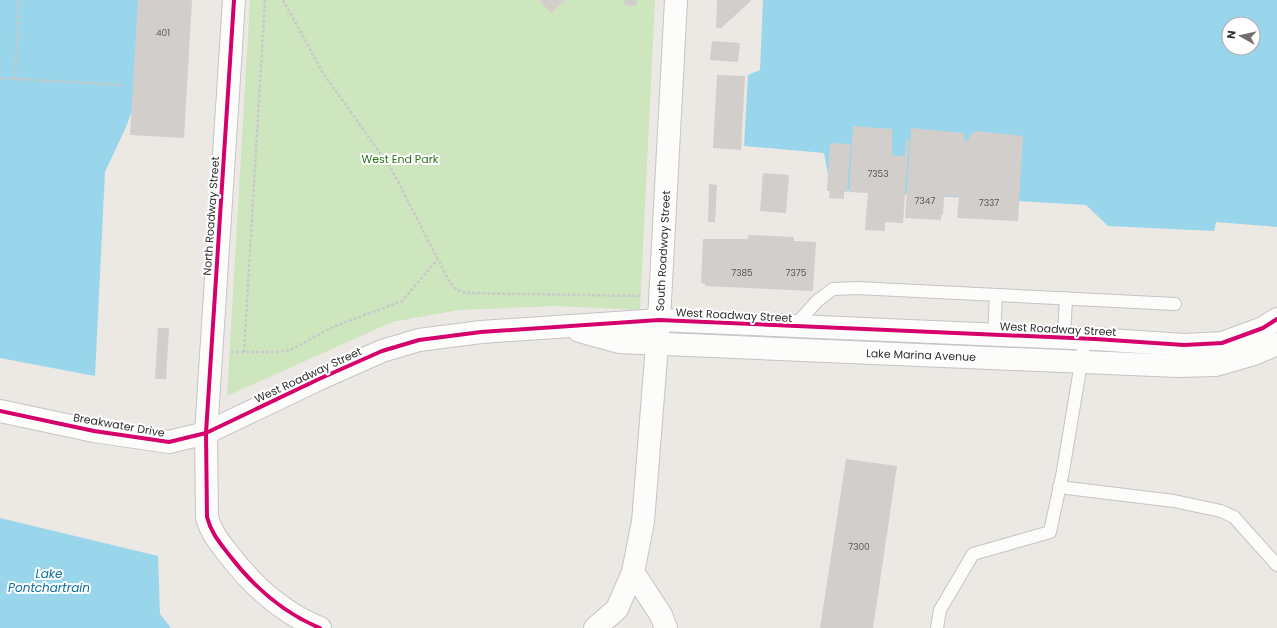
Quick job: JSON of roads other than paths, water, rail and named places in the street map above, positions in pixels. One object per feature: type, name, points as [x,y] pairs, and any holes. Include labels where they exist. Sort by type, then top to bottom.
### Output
[{"type":"street","name":"North Roadway Street","points":[[206,433],[234,0]]},
{"type":"street","name":"South Roadway Street","points":[[633,572],[643,522],[659,320],[676,0]]},
{"type":"street","name":"West Roadway Street","points":[[206,433],[382,352],[419,340],[481,332],[659,320],[1184,345],[1222,343],[1263,328],[1277,319]]},
{"type":"street","name":"Lake Marina Avenue","points":[[563,327],[619,342],[1177,366],[1216,365],[1254,354],[1277,344]]},
{"type":"street","name":"Breakwater Drive","points":[[0,411],[94,431],[169,442],[206,433]]},
{"type":"street","points":[[206,433],[206,507],[209,527],[212,534],[242,572],[267,597],[320,628]]},
{"type":"street","points":[[595,628],[617,609],[633,572]]},
{"type":"street","points":[[633,572],[661,615],[666,628]]},
{"type":"lane","points":[[794,327],[818,301],[833,289],[857,288],[1175,304]]},
{"type":"lane","points":[[994,335],[996,295]]},
{"type":"lane","points":[[937,628],[940,610],[973,554],[1050,532],[1082,361],[1074,339],[1066,298]]},
{"type":"lane","points":[[1059,487],[1174,501],[1221,511],[1234,517],[1277,565]]},
{"type":"water","points":[[0,0],[172,0],[126,127],[105,172],[95,376],[0,358]]},
{"type":"water","points":[[763,0],[1277,0],[1277,227],[1216,222],[1214,231],[1108,226],[1086,205],[831,190],[824,153],[744,146],[748,75],[760,70]]},
{"type":"water","name":"Lake Pontchartrain","points":[[0,518],[158,556],[160,614],[171,628],[0,628]]},
{"type":"park label","name":"West End Park","points":[[400,159]]}]
